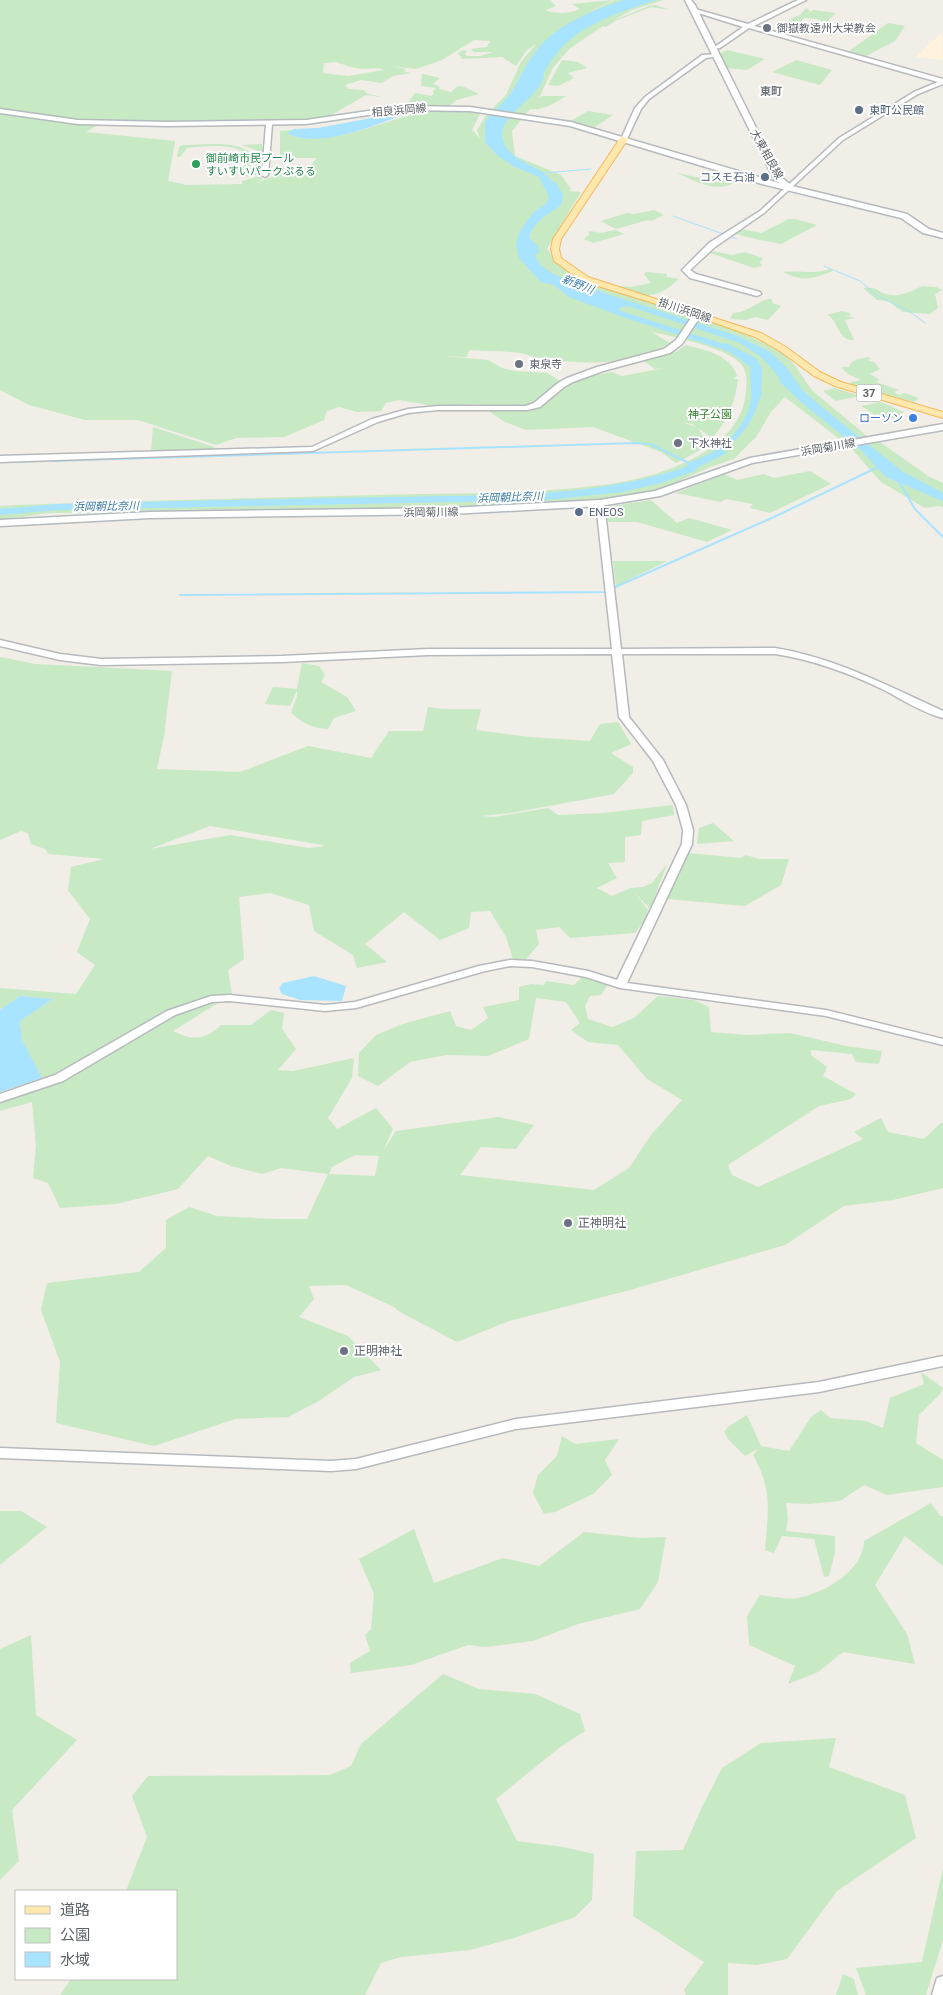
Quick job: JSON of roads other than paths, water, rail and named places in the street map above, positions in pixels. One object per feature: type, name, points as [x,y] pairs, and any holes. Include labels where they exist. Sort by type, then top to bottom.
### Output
[{"type":"main road","name":"大東相良線","points":[[688,0],[777,177],[789,188],[904,216],[926,231],[943,236]]},
{"type":"main road","name":"相良浜岡線","points":[[0,112],[56,120],[113,124],[269,124],[320,121],[403,108],[448,108],[571,124],[789,188]]},
{"type":"main road","name":"掛川浜岡線","points":[[624,139],[557,239],[555,249],[557,259],[585,279],[758,335],[783,349],[812,371],[838,384],[926,408],[943,415]]},
{"type":"main road","name":"浜岡菊川線","points":[[0,523],[150,515],[442,512],[600,503],[657,494],[750,461],[943,427]]},
{"type":"street","points":[[624,139],[638,108],[651,94],[704,56],[715,52],[718,47],[748,26],[803,0]]},
{"type":"street","points":[[695,11],[943,82]]},
{"type":"street","points":[[757,294],[693,276],[686,272],[686,270],[698,257],[725,235],[762,212],[828,150],[847,135],[916,93],[943,82]]},
{"type":"street","points":[[265,175],[269,124]]},
{"type":"street","points":[[0,459],[313,449],[384,417],[407,411],[457,407],[527,408],[537,405],[570,380],[600,369],[667,351],[680,340],[696,315]]},
{"type":"street","points":[[600,503],[615,651],[624,716],[658,760],[681,805],[688,830],[682,856],[620,985]]},
{"type":"street","points":[[0,643],[60,657],[101,662],[282,659],[428,652],[789,652],[833,665],[943,715]]},
{"type":"street","points":[[0,1098],[59,1078],[171,1013],[211,999],[230,998],[336,1008],[356,1005],[483,968],[510,963],[532,964],[588,974],[620,985],[826,1013],[943,1042]]},
{"type":"street","points":[[0,1453],[331,1466],[356,1464],[516,1424],[819,1387],[943,1361]]},
{"type":"street","points":[[940,1995],[943,1983]]},
{"type":"water","points":[[624,0],[656,0],[590,26],[567,43],[555,55],[544,72],[542,82],[536,91],[504,125],[502,135],[508,150],[518,159],[545,174],[561,191],[551,210],[535,225],[529,238],[538,246],[539,252],[535,255],[540,265],[553,274],[604,293],[735,335],[770,352],[787,368],[803,391],[903,472],[943,493],[943,501],[886,477],[862,451],[802,403],[780,382],[779,377],[761,357],[740,343],[628,306],[622,307],[618,310],[733,347],[753,362],[759,391],[762,392],[748,425],[727,448],[707,462],[702,460],[727,441],[740,427],[745,418],[751,398],[751,367],[728,351],[623,317],[569,297],[554,285],[541,282],[519,258],[516,246],[518,236],[525,223],[534,212],[546,204],[549,197],[539,177],[513,166],[498,156],[485,142],[485,122],[513,90],[530,59],[545,41],[565,25],[601,8]]},
{"type":"water","points":[[387,115],[403,115],[361,130],[329,138],[299,138],[287,133],[294,129],[318,128]]},
{"type":"water","points":[[314,976],[346,986],[342,1001],[300,1000],[282,994],[279,988],[283,983]]},
{"type":"water","points":[[20,996],[53,999],[20,1021],[22,1040],[42,1078],[0,1092],[0,1010]]},
{"type":"waterway","points":[[544,173],[591,169]]},
{"type":"waterway","name":"新野川","points":[[535,219],[556,205],[558,195],[553,185]]},
{"type":"waterway","points":[[673,216],[737,239]]},
{"type":"waterway","points":[[824,266],[860,281],[878,296],[909,311],[925,323]]},
{"type":"waterway","name":"浜岡朝比奈川","points":[[726,346],[752,360],[757,368],[757,396]]},
{"type":"waterway","points":[[52,461],[635,443],[650,444],[693,465]]},
{"type":"waterway","name":"浜岡朝比奈川","points":[[0,512],[58,507],[509,499],[585,494],[657,480],[691,469],[693,465],[721,452]]},
{"type":"waterway","points":[[0,462],[43,461]]},
{"type":"waterway","points":[[180,595],[604,592],[774,517],[878,467]]},
{"type":"waterway","points":[[899,482],[915,509],[943,537]]},
{"type":"place","name":"御嶽教遠州大栄教会","points":[[767,28]]},
{"type":"place","name":"東町公民館","points":[[859,110]]},
{"type":"place","name":"御前崎市民プール すいすいパークぷるる","points":[[196,164]]},
{"type":"place","name":"コスモ石油","points":[[765,177]]},
{"type":"place","name":"東泉寺","points":[[519,364]]},
{"type":"place","name":"ローソン","points":[[913,418]]},
{"type":"place","name":"下水神社","points":[[678,443]]},
{"type":"place","name":"ENEOS","points":[[579,512]]},
{"type":"place","name":"正神明社","points":[[568,1223]]},
{"type":"place","name":"正明神社","points":[[344,1351]]},
{"type":"district","name":"東町","points":[[771,91]]},
{"type":"park label","name":"神子公園","points":[[710,414]]}]
